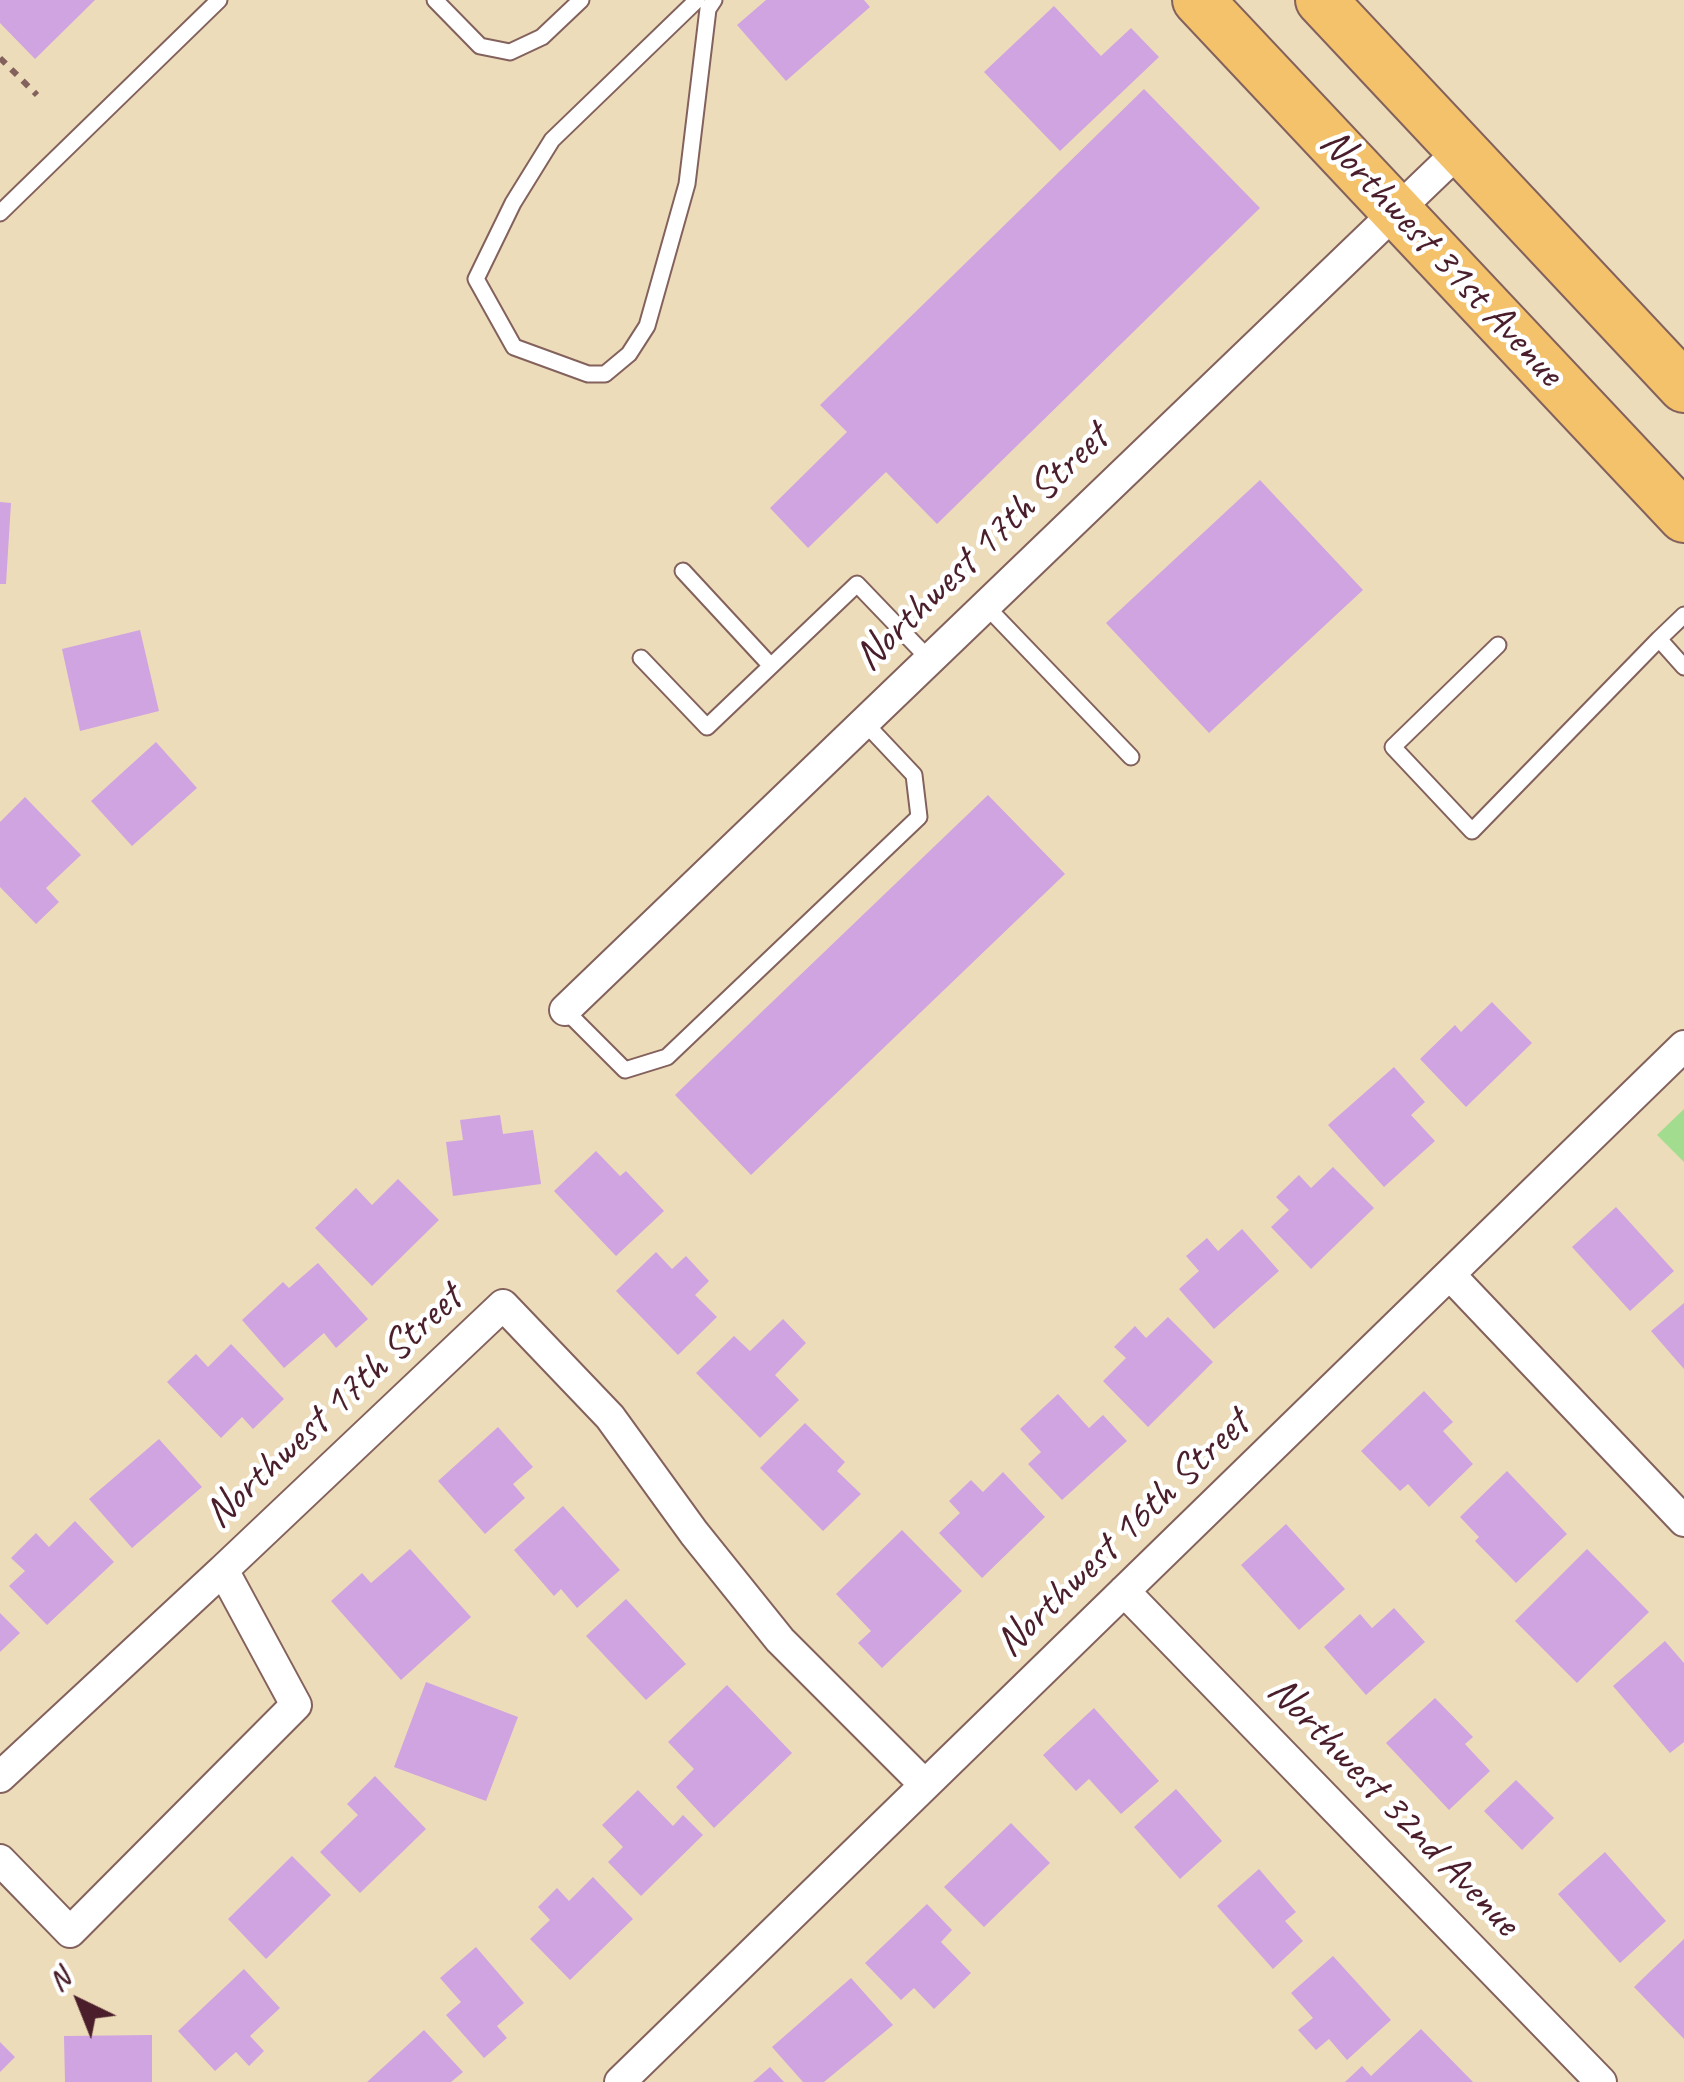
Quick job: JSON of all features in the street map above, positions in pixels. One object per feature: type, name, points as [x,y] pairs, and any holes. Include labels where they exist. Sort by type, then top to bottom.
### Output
[{"type":"main road","name":"Northwest 31st Avenue","points":[[1198,0],[1684,517]]},
{"type":"main road","name":"Northwest 31st Avenue","points":[[1321,0],[1684,387]]},
{"type":"street","name":"Northwest 17th Street","points":[[564,1010],[1460,150]]},
{"type":"street","name":"Northwest 16th Street","points":[[620,2082],[1684,1046]]},
{"type":"street","points":[[1451,1276],[1684,1521]]},
{"type":"street","name":"Northwest 17th Street","points":[[0,1777],[503,1305],[610,1417],[694,1533],[780,1640],[925,1785]]},
{"type":"street","name":"Northwest 17th Street","points":[[0,1860],[70,1932],[296,1705],[223,1570]]},
{"type":"street","name":"Northwest 32nd Avenue","points":[[1124,1592],[1600,2082]]},
{"type":"lane","points":[[0,212],[219,0]]},
{"type":"lane","points":[[434,0],[480,46],[510,52],[542,37],[581,0]]},
{"type":"lane","points":[[697,0],[552,140],[513,203],[476,279],[514,347],[588,374],[605,374],[629,354],[647,326],[687,184],[708,9],[714,0]]},
{"type":"lane","points":[[684,570],[771,666]]},
{"type":"lane","points":[[641,658],[707,727],[857,584],[929,659]]},
{"type":"lane","points":[[985,605],[1131,757]]},
{"type":"lane","points":[[1498,645],[1392,746],[1472,832],[1684,615]]},
{"type":"lane","points":[[1659,638],[1684,667]]},
{"type":"lane","points":[[564,1010],[626,1070],[667,1057],[906,830],[920,816],[914,775],[864,722]]},
{"type":"path","points":[[0,58],[38,95]]},
{"type":"green space","points":[[1684,1109],[1684,1162],[1657,1135]]},
{"type":"building","points":[[0,0],[95,0],[35,59],[0,23]]},
{"type":"building","points":[[766,0],[864,0],[870,7],[786,81],[737,25]]},
{"type":"building","points":[[1054,6],[1101,56],[1131,28],[1159,57],[1060,151],[984,72]]},
{"type":"building","points":[[1144,89],[1260,208],[937,524],[886,472],[808,548],[770,508],[847,432],[820,405]]},
{"type":"building","points":[[1260,480],[1363,590],[1209,733],[1106,623]]},
{"type":"building","points":[[0,502],[11,503],[6,584],[0,584]]},
{"type":"building","points":[[140,630],[159,711],[80,731],[62,649]]},
{"type":"building","points":[[156,742],[197,788],[132,846],[91,801]]},
{"type":"building","points":[[988,795],[1065,874],[751,1175],[675,1095]]},
{"type":"building","points":[[25,797],[81,855],[46,888],[59,902],[36,924],[0,887],[0,822]]},
{"type":"building","points":[[1492,1002],[1532,1043],[1466,1107],[1420,1059],[1455,1025],[1461,1032]]},
{"type":"building","points":[[1394,1067],[1425,1102],[1411,1115],[1435,1141],[1384,1187],[1328,1125]]},
{"type":"building","points":[[500,1115],[503,1134],[533,1130],[541,1184],[453,1196],[446,1142],[463,1140],[460,1120]]},
{"type":"building","points":[[596,1151],[620,1176],[626,1171],[664,1211],[616,1256],[554,1191]]},
{"type":"building","points":[[1333,1167],[1374,1208],[1311,1269],[1271,1227],[1289,1210],[1276,1197],[1299,1175],[1311,1188]]},
{"type":"building","points":[[398,1179],[439,1220],[372,1286],[315,1228],[356,1188],[372,1205]]},
{"type":"building","points":[[1616,1207],[1674,1271],[1630,1311],[1572,1247]]},
{"type":"building","points":[[1242,1229],[1279,1271],[1214,1329],[1179,1289],[1199,1271],[1186,1256],[1207,1238],[1218,1251]]},
{"type":"building","points":[[656,1252],[672,1269],[686,1256],[709,1281],[695,1295],[717,1317],[678,1355],[616,1291]]},
{"type":"building","points":[[318,1263],[368,1319],[336,1348],[324,1333],[284,1368],[242,1320],[283,1282],[289,1288]]},
{"type":"building","points":[[1684,1303],[1684,1369],[1651,1331]]},
{"type":"building","points":[[1168,1317],[1213,1362],[1148,1427],[1103,1381],[1126,1358],[1114,1347],[1135,1326],[1146,1338]]},
{"type":"building","points":[[783,1319],[806,1343],[775,1375],[799,1400],[760,1438],[696,1373],[734,1336],[750,1351]]},
{"type":"building","points":[[231,1344],[284,1399],[253,1429],[242,1417],[221,1438],[167,1382],[196,1354],[208,1367]]},
{"type":"building","points":[[1424,1391],[1453,1422],[1443,1431],[1473,1464],[1429,1507],[1408,1484],[1400,1491],[1361,1451]]},
{"type":"building","points":[[1058,1394],[1089,1428],[1103,1415],[1127,1441],[1062,1500],[1028,1464],[1041,1452],[1020,1429]]},
{"type":"building","points":[[805,1423],[845,1462],[837,1471],[861,1494],[823,1531],[760,1468]]},
{"type":"building","points":[[498,1427],[533,1467],[513,1484],[525,1498],[485,1534],[438,1481]]},
{"type":"building","points":[[159,1439],[202,1487],[132,1548],[89,1499]]},
{"type":"building","points":[[1507,1471],[1567,1534],[1516,1583],[1475,1541],[1479,1537],[1460,1517]]},
{"type":"building","points":[[1003,1472],[1045,1517],[982,1578],[939,1533],[960,1513],[949,1501],[971,1480],[983,1492]]},
{"type":"building","points":[[563,1506],[620,1570],[577,1608],[561,1589],[554,1596],[514,1550]]},
{"type":"building","points":[[75,1521],[114,1562],[47,1625],[9,1586],[25,1571],[11,1558],[36,1533],[49,1547]]},
{"type":"building","points":[[1286,1524],[1345,1589],[1299,1630],[1241,1565]]},
{"type":"building","points":[[902,1530],[962,1591],[882,1668],[858,1643],[871,1631],[836,1594]]},
{"type":"building","points":[[410,1549],[471,1617],[401,1680],[331,1601],[362,1573],[371,1583]]},
{"type":"building","points":[[1587,1549],[1649,1612],[1577,1683],[1515,1621]]},
{"type":"building","points":[[626,1599],[686,1664],[646,1700],[586,1636]]},
{"type":"building","points":[[1394,1608],[1425,1642],[1366,1695],[1324,1647],[1360,1614],[1372,1628]]},
{"type":"building","points":[[0,1613],[20,1633],[0,1652]]},
{"type":"building","points":[[1665,1641],[1684,1663],[1684,1742],[1670,1753],[1613,1686]]},
{"type":"building","points":[[426,1682],[518,1717],[486,1801],[394,1767]]},
{"type":"building","points":[[727,1685],[792,1753],[714,1828],[676,1787],[694,1769],[668,1742]]},
{"type":"building","points":[[1435,1698],[1473,1737],[1465,1744],[1490,1771],[1449,1810],[1386,1743]]},
{"type":"building","points":[[1094,1708],[1159,1781],[1121,1814],[1089,1779],[1076,1791],[1043,1755]]},
{"type":"building","points":[[375,1776],[426,1829],[360,1893],[320,1852],[358,1815],[347,1804]]},
{"type":"building","points":[[1516,1780],[1554,1818],[1522,1850],[1484,1811]]},
{"type":"building","points":[[1176,1789],[1222,1841],[1180,1879],[1134,1827]]},
{"type":"building","points":[[638,1790],[673,1826],[683,1815],[703,1835],[641,1896],[608,1862],[623,1847],[602,1825]]},
{"type":"building","points":[[1011,1823],[1050,1863],[984,1927],[944,1887]]},
{"type":"building","points":[[1605,1852],[1666,1921],[1620,1963],[1558,1894]]},
{"type":"building","points":[[292,1856],[331,1895],[266,1959],[228,1919]]},
{"type":"building","points":[[1259,1869],[1296,1912],[1285,1921],[1303,1941],[1273,1969],[1217,1906]]},
{"type":"building","points":[[593,1877],[633,1919],[570,1980],[530,1939],[550,1920],[538,1907],[557,1888],[569,1901]]},
{"type":"building","points":[[927,1904],[952,1930],[941,1942],[971,1973],[934,2009],[914,1988],[901,2000],[865,1963]]},
{"type":"building","points":[[1684,1939],[1684,2039],[1634,1987]]},
{"type":"building","points":[[476,1947],[524,2003],[497,2026],[507,2038],[484,2058],[446,2015],[461,2002],[440,1978]]},
{"type":"building","points":[[1333,1956],[1391,2020],[1347,2060],[1329,2039],[1316,2050],[1298,2030],[1313,2018],[1291,1993]]},
{"type":"building","points":[[244,1969],[280,2008],[250,2036],[264,2051],[249,2066],[236,2052],[215,2071],[178,2031]]},
{"type":"building","points":[[851,1978],[893,2025],[824,2082],[803,2082],[772,2047]]},
{"type":"building","points":[[1421,2029],[1473,2082],[1345,2082],[1362,2066],[1371,2076]]},
{"type":"building","points":[[424,2030],[463,2072],[451,2082],[367,2082]]},
{"type":"building","points":[[152,2035],[152,2082],[65,2082],[64,2036]]},
{"type":"building","points":[[0,2042],[15,2057],[0,2072]]},
{"type":"building","points":[[770,2067],[784,2082],[753,2082]]}]
